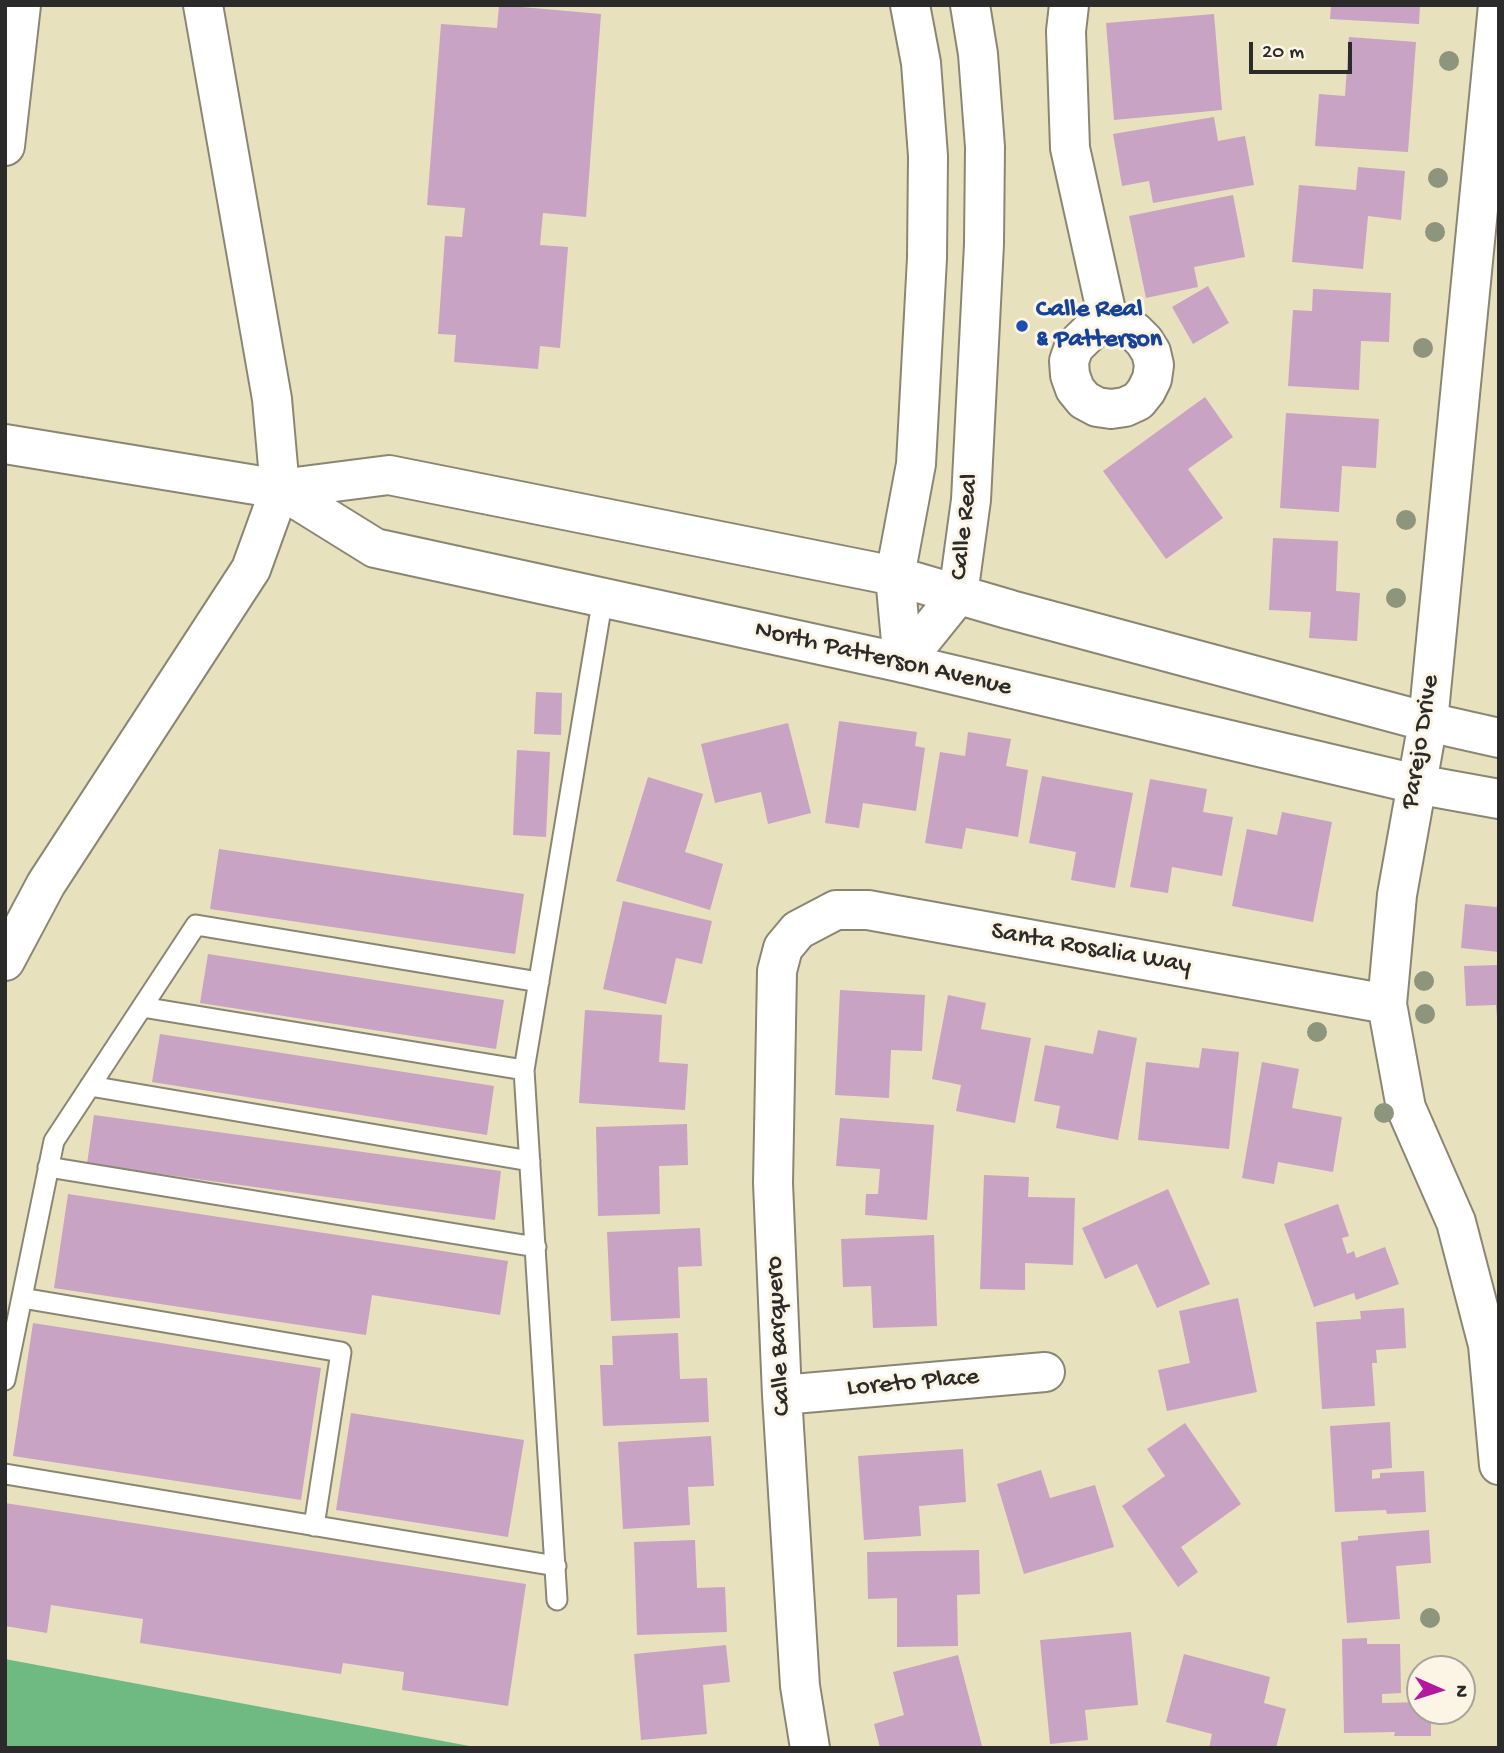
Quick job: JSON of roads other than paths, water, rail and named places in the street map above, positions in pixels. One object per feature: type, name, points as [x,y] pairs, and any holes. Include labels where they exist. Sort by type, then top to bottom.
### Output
[{"type":"main road","points":[[5,146],[21,5]]},
{"type":"main road","points":[[5,961],[46,884],[251,569],[280,489],[272,399],[203,5]]},
{"type":"main road","points":[[903,663],[895,576],[916,464],[927,258],[928,156],[921,63],[910,5]]},
{"type":"main road","name":"Calle Real","points":[[903,663],[958,595],[971,499],[984,244],[985,147],[978,54],[970,5]]},
{"type":"main road","points":[[1069,5],[1066,31],[1070,148],[1107,315]]},
{"type":"main road","name":"Parejo Drive","points":[[1498,5],[1428,723],[1397,895],[1387,1003],[1406,1108],[1455,1222],[1488,1345],[1499,1465]]},
{"type":"main road","name":"North Patterson Avenue","points":[[5,444],[280,489],[389,475],[895,576],[1428,723],[1499,738]]},
{"type":"main road","name":"North Patterson Avenue","points":[[280,489],[375,548],[903,663],[1416,784],[1499,799]]},
{"type":"main road","name":"Santa Rosalia Way","points":[[798,930],[836,910],[868,910],[1387,1003]]},
{"type":"main road","name":"Calle Barquero","points":[[798,930],[783,948],[777,971],[773,1183],[782,1395],[800,1686],[810,1748]]},
{"type":"main road","name":"Loreto Place","points":[[782,1395],[1045,1372]]},
{"type":"lane","points":[[557,1600],[524,1070],[603,597]]},
{"type":"lane","points":[[5,1380],[54,1141],[196,925],[539,982]]},
{"type":"lane","points":[[142,1007],[524,1070]]},
{"type":"lane","points":[[90,1086],[530,1161]]},
{"type":"lane","points":[[48,1167],[536,1247]]},
{"type":"lane","points":[[22,1298],[341,1352],[314,1526]]},
{"type":"lane","points":[[5,1474],[556,1566]]},
{"type":"place","name":"Calle Real & Patterson","points":[[1022,326]]}]
